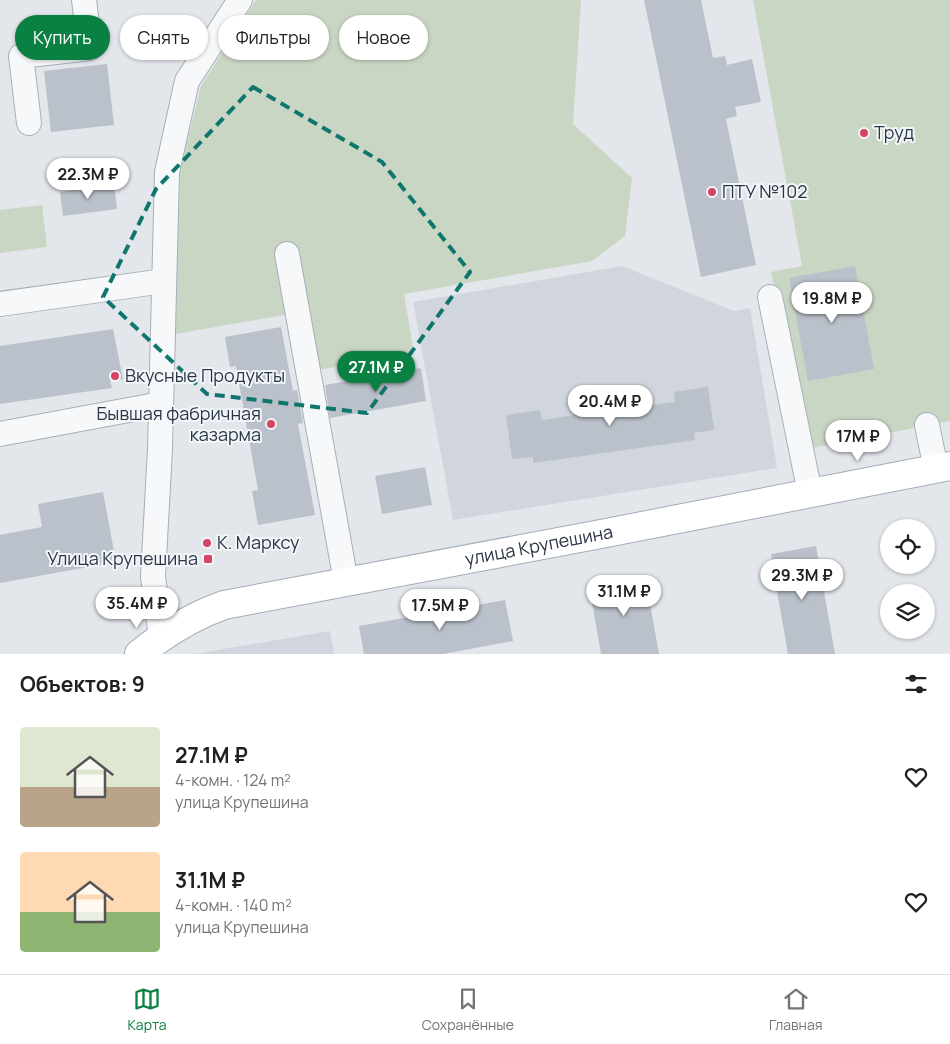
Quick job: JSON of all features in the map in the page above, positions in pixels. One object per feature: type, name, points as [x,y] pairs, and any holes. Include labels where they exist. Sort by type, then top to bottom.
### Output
[{"type":"main road","name":"улица Крупешина","points":[[148,649],[203,612],[224,605],[810,493],[946,469]]},
{"type":"lane","points":[[29,123],[21,56],[90,48],[84,0]]},
{"type":"lane","points":[[148,649],[161,404],[167,172],[187,81],[240,0]]},
{"type":"lane","points":[[287,254],[346,582]]},
{"type":"lane","points":[[0,304],[164,282]]},
{"type":"lane","points":[[770,297],[810,493]]},
{"type":"lane","points":[[0,434],[161,404]]},
{"type":"lane","points":[[927,425],[946,469]]},
{"type":"highlighted area","points":[[253,87],[382,162],[470,272],[367,413],[207,394],[103,297],[156,189]]},
{"type":"shaded area","points":[[622,266],[734,311],[750,308],[777,468],[453,520],[413,302]]},
{"type":"shaded area","points":[[330,631],[334,654],[194,654],[259,643]]},
{"type":"green space","points":[[256,0],[581,0],[573,124],[632,178],[625,236],[592,261],[404,294],[414,353],[319,370],[307,311],[175,334],[180,172],[201,86],[218,59],[329,60],[329,15],[246,15]]},
{"type":"green space","name":"Труд","points":[[753,0],[950,0],[950,421],[807,449],[771,272],[802,266]]},
{"type":"green space","points":[[42,205],[47,247],[0,253],[0,210]]},
{"type":"building","name":"ПТУ №102","points":[[644,0],[701,0],[713,58],[725,56],[727,65],[752,59],[761,102],[735,107],[737,116],[726,119],[756,265],[701,277]]},
{"type":"building","points":[[107,64],[114,125],[51,132],[44,71]]},
{"type":"building","points":[[114,185],[117,209],[63,216],[60,192]]},
{"type":"building","points":[[855,266],[874,369],[808,381],[789,278]]},
{"type":"building","points":[[281,327],[293,391],[297,390],[303,423],[298,424],[315,515],[258,525],[252,491],[258,490],[236,366],[230,367],[225,337]]},
{"type":"building","points":[[113,329],[123,379],[110,381],[112,388],[0,404],[0,346]]},
{"type":"building","points":[[421,368],[426,401],[330,418],[325,385]]},
{"type":"building","points":[[708,387],[714,430],[694,433],[695,440],[533,463],[533,457],[512,459],[506,415],[540,410],[542,420],[581,414],[580,403],[634,395],[636,407],[675,402],[674,392]]},
{"type":"building","points":[[425,467],[432,505],[382,514],[375,476]]},
{"type":"building","points":[[103,492],[116,562],[0,583],[0,535],[42,527],[38,504]]},
{"type":"building","points":[[816,546],[835,654],[788,654],[776,585],[768,586],[765,570],[773,568],[771,554]]},
{"type":"building","points":[[645,575],[659,654],[601,654],[589,585]]},
{"type":"building","points":[[505,600],[513,641],[443,654],[364,654],[359,626]]},
{"type":"place","name":"Труд","points":[[864,133]]},
{"type":"place","name":"ПТУ №102","points":[[712,192]]},
{"type":"place","name":"Вкусные Продукты","points":[[115,376]]},
{"type":"place","name":"Бывшая фабричная казарма","points":[[271,424]]},
{"type":"place","name":"К. Марксу","points":[[207,543]]},
{"type":"place","name":"Улица Крупешина","points":[[208,559]]}]
